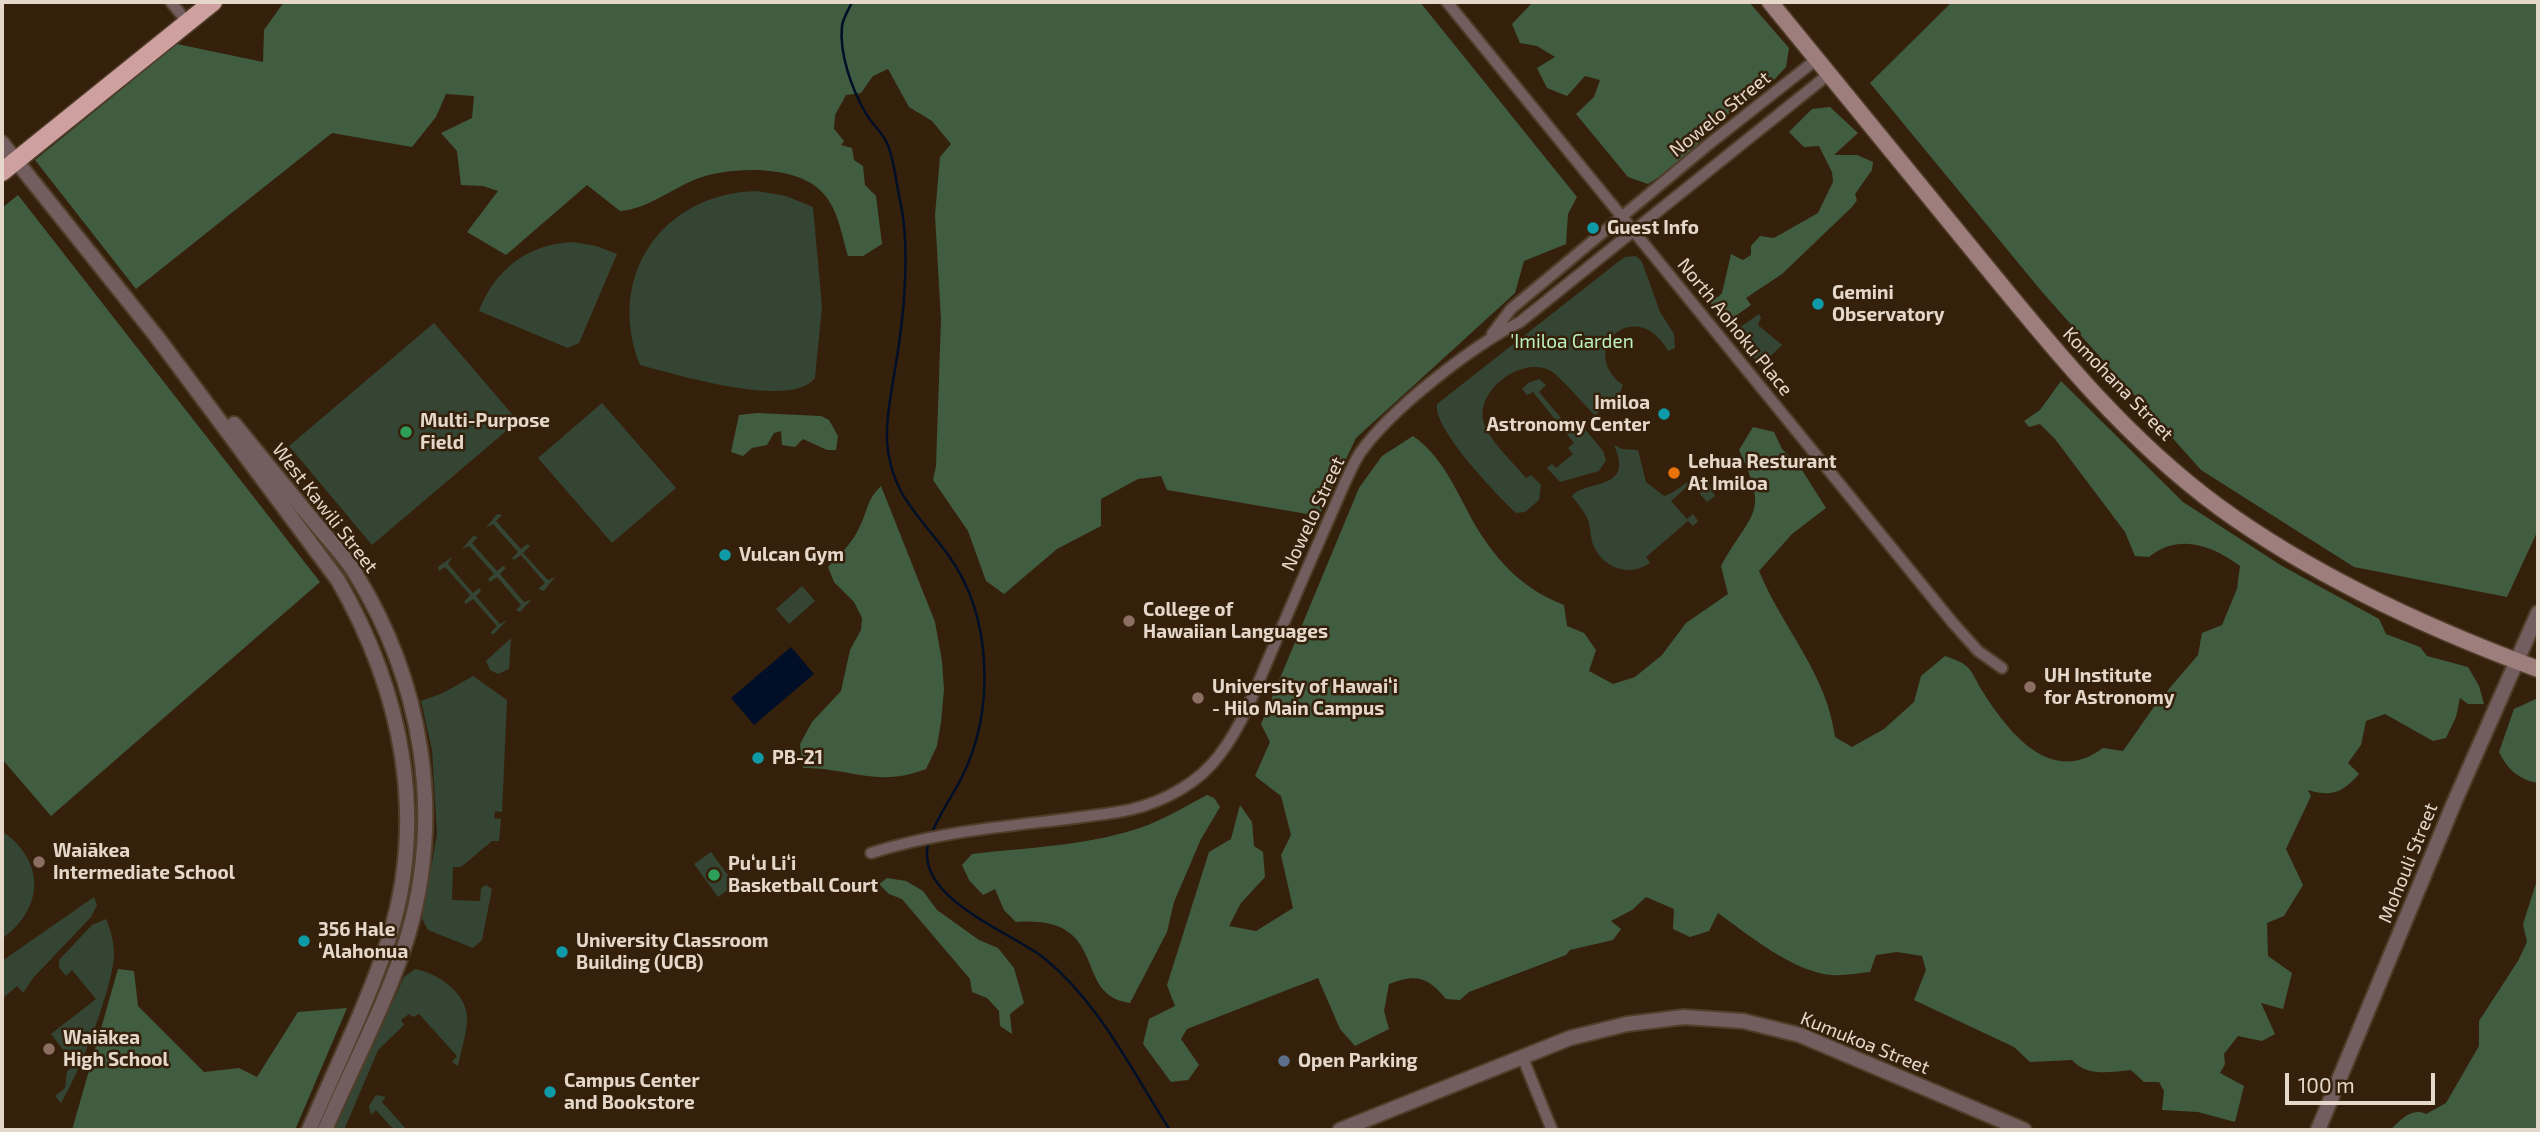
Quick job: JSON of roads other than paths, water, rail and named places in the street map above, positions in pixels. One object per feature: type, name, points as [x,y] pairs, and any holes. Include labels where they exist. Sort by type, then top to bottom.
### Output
[{"type":"highway","points":[[2,172],[213,2]]},
{"type":"main road","name":"Komohana Street","points":[[1770,2],[2068,367],[2133,435],[2218,506],[2311,565],[2388,606],[2538,669]]},
{"type":"street","points":[[171,2],[188,23]]},
{"type":"street","name":"North Aohoku Place","points":[[1447,2],[1953,623],[1978,651],[2002,668]]},
{"type":"street","name":"Nowelo Street","points":[[1491,337],[1511,309],[1816,59]]},
{"type":"street","name":"Nowelo Street","points":[[872,853],[911,841],[1121,812],[1159,800],[1199,776],[1223,750],[1244,714],[1359,455],[1384,426],[1491,337],[1520,322],[1829,74]]},
{"type":"street","name":"West Kawili Street","points":[[2,143],[157,337],[338,580],[356,611],[380,667],[402,749],[408,821],[407,858],[391,929],[309,1130]]},
{"type":"street","name":"West Kawili Street","points":[[157,337],[231,420],[354,570],[388,637],[412,709],[424,780],[426,821],[425,860],[417,899],[401,953],[325,1130]]},
{"type":"street","name":"Mohouli Street","points":[[2318,1130],[2454,803],[2538,613]]},
{"type":"street","name":"Kumukoa Street","points":[[1340,1130],[1570,1038],[1627,1024],[1684,1017],[1743,1021],[1800,1035],[2024,1130]]},
{"type":"street","points":[[1522,1056],[1552,1130]]},
{"type":"water","points":[[791,647],[814,674],[754,725],[731,698]]},
{"type":"waterway","points":[[852,2],[842,26],[842,48],[860,103],[890,150],[904,223],[905,284],[887,422],[890,460],[901,491],[964,581],[981,636],[984,666],[980,725],[972,753],[931,835]]},
{"type":"waterway","points":[[929,841],[927,861],[935,879],[949,896],[967,911],[1044,958],[1082,995],[1114,1039],[1170,1130]]},
{"type":"place","name":"Guest Info","points":[[1593,228]]},
{"type":"place","name":"Gemini Observatory","points":[[1818,304]]},
{"type":"place","name":"Imiloa Astronomy Center","points":[[1664,414]]},
{"type":"place","name":"Multi-Purpose Field","points":[[406,432]]},
{"type":"place","name":"Lehua Resturant At Imiloa","points":[[1674,473]]},
{"type":"place","name":"Vulcan Gym","points":[[725,555]]},
{"type":"place","name":"College of Hawaiian Languages","points":[[1129,621]]},
{"type":"place","name":"UH Institute for Astronomy","points":[[2030,687]]},
{"type":"place","name":"University of Hawaiʻi - Hilo Main Campus","points":[[1198,698]]},
{"type":"place","name":"PB-21","points":[[758,758]]},
{"type":"place","name":"Waiākea Intermediate School","points":[[39,862]]},
{"type":"place","name":"Puʻu Liʻi Basketball Court","points":[[714,875]]},
{"type":"place","name":"356 Hale ʻAlahonua","points":[[304,941]]},
{"type":"place","name":"University Classroom Building (UCB)","points":[[562,952]]},
{"type":"place","name":"Waiākea High School","points":[[49,1049]]},
{"type":"place","name":"Open Parking","points":[[1284,1061]]},
{"type":"place","name":"Campus Center and Bookstore","points":[[550,1092]]},
{"type":"park label","name":"'Imiloa Garden","points":[[1572,342]]}]
